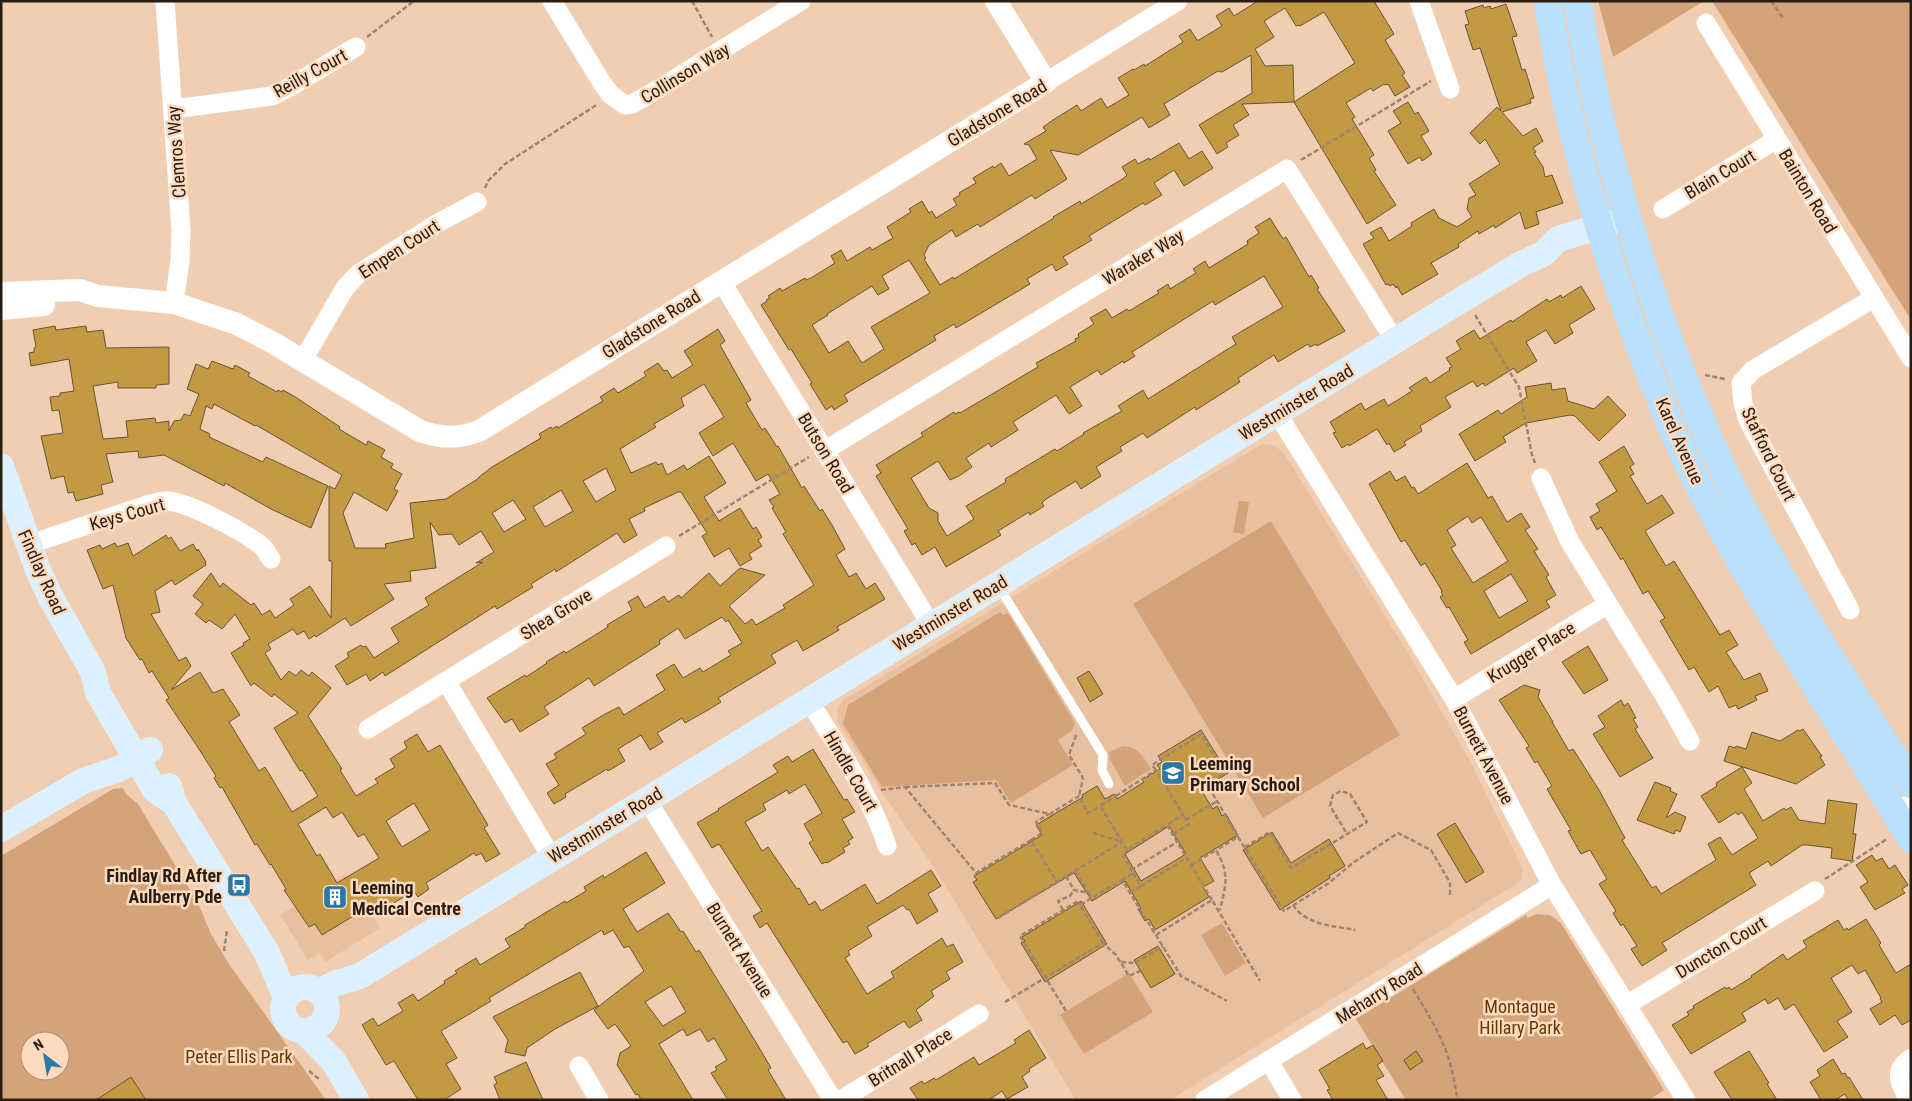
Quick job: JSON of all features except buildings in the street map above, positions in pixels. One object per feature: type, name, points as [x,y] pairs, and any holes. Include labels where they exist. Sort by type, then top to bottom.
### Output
[{"type":"main road","name":"Karel Avenue","points":[[1548,1],[1571,119],[1588,192],[1612,270],[1648,369],[1698,484],[1739,560],[1903,808],[1899,839]]},
{"type":"main road","name":"Karel Avenue","points":[[1578,1],[1598,113],[1630,226],[1670,344],[1724,470],[1767,551],[1911,784]]},
{"type":"main road","name":"Westminster Road","points":[[286,998],[296,989],[317,1007],[334,984],[360,976],[1521,264],[1543,254],[1561,256],[1601,235],[1630,226]]},
{"type":"main road","name":"Findlay Road","points":[[1,466],[28,545],[50,598],[93,672],[98,693],[139,748],[155,790],[174,803],[267,954],[286,998],[283,1013],[286,1020],[296,1030],[317,1007],[290,974],[267,954]]},
{"type":"main road","points":[[1,829],[83,780],[119,769],[139,748]]},
{"type":"main road","points":[[317,1007],[334,1062],[356,1100]]},
{"type":"street","name":"Clemros Way","points":[[165,1],[181,231],[180,262],[174,303]]},
{"type":"street","points":[[552,1],[611,95]]},
{"type":"street","name":"Collinson Way","points":[[611,95],[625,105],[632,104],[802,1]]},
{"type":"street","points":[[996,1],[1046,82]]},
{"type":"street","name":"Gladstone Road","points":[[1,293],[80,290],[98,296],[174,303],[236,324],[304,360],[420,431],[450,438],[465,436],[479,431],[1178,1]]},
{"type":"street","points":[[1419,1],[1448,82]]},
{"type":"street","name":"Bainton Road","points":[[1706,23],[1911,358]]},
{"type":"street","name":"Reilly Court","points":[[174,109],[272,96],[356,47]]},
{"type":"street","name":"Blain Court","points":[[1663,209],[1777,139]]},
{"type":"street","points":[[1287,168],[1395,341]]},
{"type":"street","name":"Waraker Way","points":[[824,451],[1287,168]]},
{"type":"street","name":"Empen Court","points":[[304,360],[345,288],[358,274],[438,223],[477,202]]},
{"type":"street","name":"Butson Road","points":[[720,281],[931,625]]},
{"type":"street","name":"Gladstone Road","points":[[1,309],[80,303],[98,296]]},
{"type":"street","name":"Stafford Court","points":[[1850,610],[1748,420],[1743,403],[1742,383],[1753,370],[1874,298]]},
{"type":"street","name":"Burnett Avenue","points":[[1277,413],[1454,699],[1552,885],[1628,1004],[1686,1100]]},
{"type":"street","points":[[1541,478],[1570,542],[1690,741]]},
{"type":"street","name":"Keys Court","points":[[28,545],[167,500],[182,504],[221,522],[259,544],[266,551],[270,559]]},
{"type":"street","name":"Shea Grove","points":[[368,729],[666,546]]},
{"type":"street","name":"Krugger Place","points":[[1454,699],[1608,604]]},
{"type":"street","points":[[446,682],[552,858]]},
{"type":"street","name":"Hindle Court","points":[[809,700],[864,791],[878,818],[887,846]]},
{"type":"street","name":"Burnett Avenue","points":[[647,800],[833,1100]]},
{"type":"street","name":"Meharry Road","points":[[1205,1100],[1552,885]]},
{"type":"street","name":"Duncton Court","points":[[1628,1004],[1815,890]]},
{"type":"street","name":"Britnall Place","points":[[841,1100],[979,1014]]},
{"type":"street","points":[[1909,1100],[1899,1081],[1899,1073],[1903,1065],[1911,1058]]},
{"type":"street","points":[[1269,1061],[1292,1100]]},
{"type":"street","points":[[579,1066],[598,1100]]},
{"type":"lane","points":[[997,585],[1103,755],[1102,770],[1109,784]]},
{"type":"path","points":[[356,47],[373,31],[414,1]]},
{"type":"path","points":[[692,1],[721,51]]},
{"type":"path","points":[[1771,1],[1784,19]]},
{"type":"path","points":[[1287,168],[1426,83],[1448,82]]},
{"type":"path","points":[[477,202],[488,181],[505,164],[611,95]]},
{"type":"path","points":[[1472,310],[1519,386],[1532,455],[1541,478]]},
{"type":"path","points":[[1700,375],[1742,383]]},
{"type":"path","points":[[681,535],[812,456],[824,451]]},
{"type":"path","points":[[1082,720],[1069,755],[1083,778],[1079,796],[1088,813],[1156,770]]},
{"type":"path","points":[[1173,834],[1189,824],[1152,765],[1201,734],[1225,773],[1207,784],[1284,911],[1330,883],[1354,862],[1398,833],[1430,850],[1450,883],[1450,896]]},
{"type":"path","points":[[878,790],[995,783],[1009,805],[1050,814]]},
{"type":"path","points":[[1109,784],[1116,796]]},
{"type":"path","points":[[905,787],[976,873],[1042,833],[1036,822],[1079,796]]},
{"type":"path","points":[[1244,847],[1270,832],[1291,868],[1367,822],[1350,794],[1341,792],[1333,795],[1330,806],[1347,834]]},
{"type":"path","points":[[1186,820],[1217,801]]},
{"type":"path","points":[[1100,806],[1127,850]]},
{"type":"path","points":[[1141,886],[1123,856],[1127,850],[1183,815]]},
{"type":"path","points":[[1167,825],[1260,981]]},
{"type":"path","points":[[1093,833],[1122,842]]},
{"type":"path","points":[[1191,865],[1238,837]]},
{"type":"path","points":[[1815,890],[1829,876],[1899,839]]},
{"type":"path","points":[[1031,840],[1057,882]]},
{"type":"path","points":[[998,918],[1122,842]]},
{"type":"path","points":[[1080,905],[1122,880],[1177,842]]},
{"type":"path","points":[[1216,850],[1226,878],[1219,912]]},
{"type":"path","points":[[1130,892],[1187,858]]},
{"type":"path","points":[[1075,870],[1092,898]]},
{"type":"path","points":[[1066,876],[1074,890],[1089,893]]},
{"type":"path","points":[[1122,880],[1182,976],[1226,1001]]},
{"type":"path","points":[[1064,910],[1058,901],[1070,896],[1074,890]]},
{"type":"path","points":[[1156,935],[1212,900]]},
{"type":"path","points":[[1066,1011],[1020,936],[1078,901],[1103,943],[1116,955],[1129,976],[1140,971]]},
{"type":"path","points":[[1293,905],[1317,923],[1355,930]]},
{"type":"path","points":[[1005,1002],[1103,943]]},
{"type":"path","points":[[1121,962],[1135,963],[1163,946]]},
{"type":"path","points":[[1411,985],[1442,1039],[1454,1073],[1457,1100]]},
{"type":"shaded area","name":"Leeming Primary School","points":[[1264,444],[1275,446],[1284,453],[1408,653],[1469,759],[1523,869],[1521,881],[1170,1100],[1076,1100],[935,869],[887,800],[838,722],[837,710],[842,701]]},
{"type":"shaded area","points":[[346,874],[380,928],[325,962],[320,953],[308,960],[280,915]]},
{"type":"green space","points":[[1598,1],[1704,1],[1613,57]]},
{"type":"green space","points":[[1712,1],[1911,1],[1911,320]]},
{"type":"green space","points":[[1239,501],[1249,502],[1244,534],[1233,532]]},
{"type":"green space","points":[[1271,521],[1400,735],[1263,818],[1133,604]]},
{"type":"green space","points":[[1000,612],[1003,615],[1008,613],[1075,723],[1072,731],[1058,740],[1073,765],[1011,803],[996,780],[882,787],[843,724],[848,705]]},
{"type":"green space","points":[[1123,746],[1136,750],[1143,756],[1151,769],[1125,786],[1110,760],[1109,752]]},
{"type":"green space","name":"Peter Ellis Park","points":[[123,788],[126,794],[138,804],[198,903],[211,934],[229,964],[326,1100],[1,1100],[1,856],[113,789]]},
{"type":"green space","name":"Montague Hillary Park","points":[[1536,914],[1550,915],[1561,923],[1664,1090],[1649,1100],[1406,1100],[1356,1019],[1526,915],[1528,918]]},
{"type":"green space","points":[[1222,923],[1246,963],[1225,976],[1201,935]]},
{"type":"green space","points":[[1129,973],[1153,1012],[1084,1054],[1060,1015]]},
{"type":"place","name":"Leeming Primary School","points":[[1173,773]]},
{"type":"place","name":"Findlay Rd After Aulberry Pde","points":[[239,885]]},
{"type":"place","name":"Leeming Medical Centre","points":[[335,897]]}]
